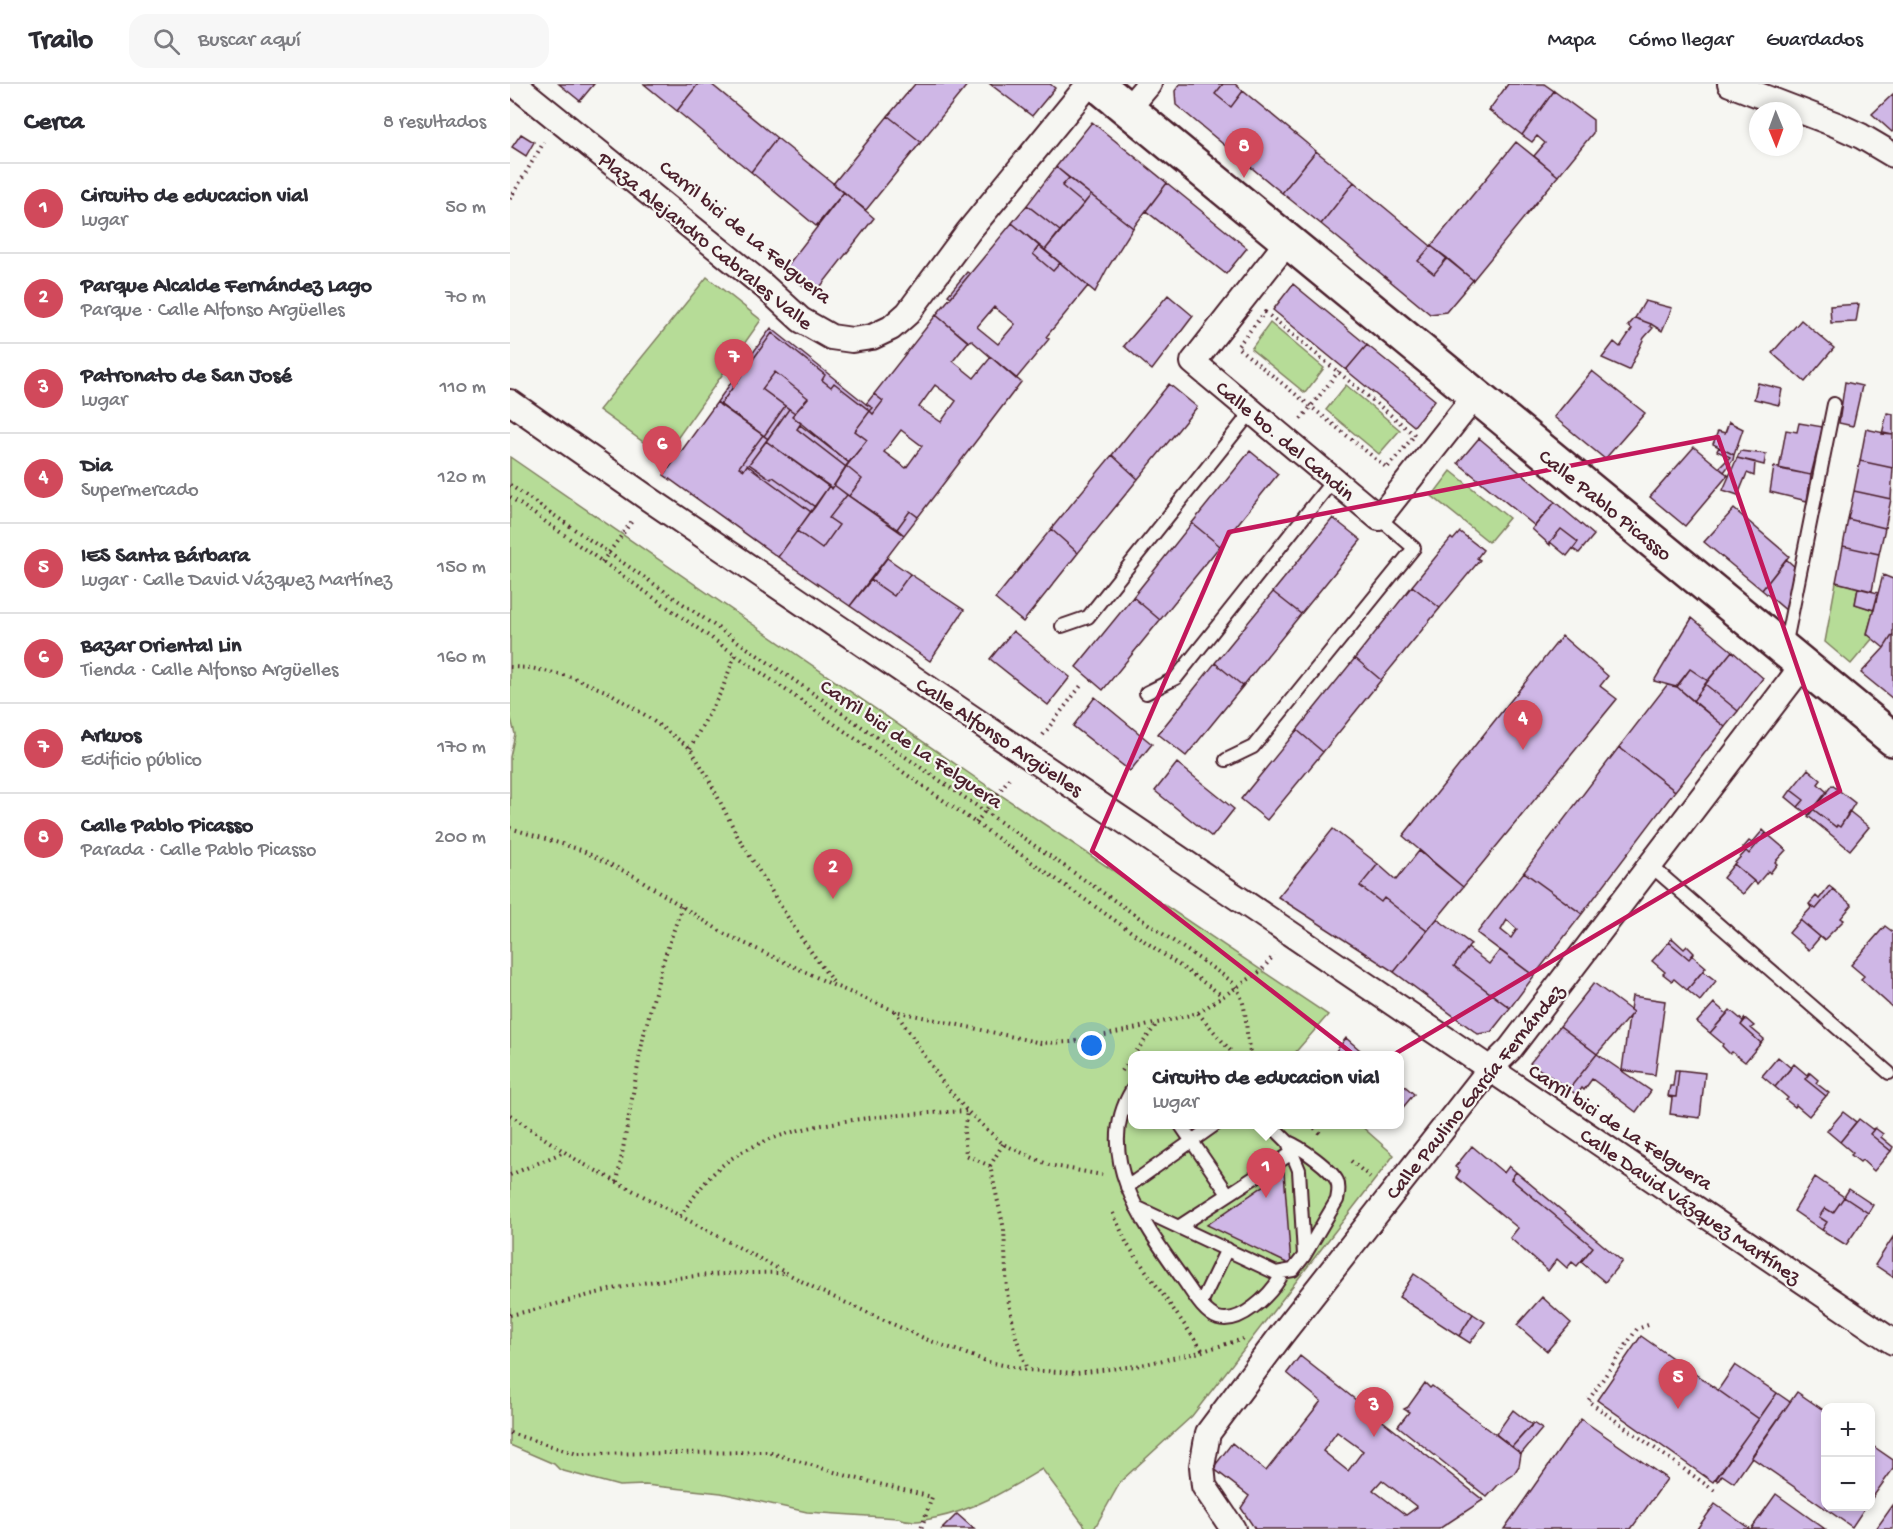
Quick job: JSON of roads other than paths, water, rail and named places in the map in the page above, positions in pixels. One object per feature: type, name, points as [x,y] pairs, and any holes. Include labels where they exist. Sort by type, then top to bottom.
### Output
[{"type":"street","name":"Plaza Alejandro Cabrales Valle","points":[[514,84],[764,286],[801,320],[831,337],[852,340],[873,337],[891,328],[908,313],[968,232],[1089,84]]},
{"type":"street","name":"Calle Pablo Picasso","points":[[1097,84],[1893,739]]},
{"type":"street","points":[[1127,110],[1149,84]]},
{"type":"street","points":[[1730,84],[1837,125],[1893,155]]},
{"type":"street","name":"Calle bo. del Candin","points":[[1288,241],[1192,362],[1286,438],[1379,518]]},
{"type":"street","points":[[1379,518],[1475,396]]},
{"type":"street","name":"Calle Alfonso Argüelles","points":[[510,402],[649,499],[1490,1069]]},
{"type":"street","name":"Calle Paulino García Fernández","points":[[1233,1529],[1204,1486],[1202,1466],[1208,1433],[1281,1334],[1490,1069],[1510,1049],[1650,865],[1793,657]]},
{"type":"street","name":"Calle David Vázquez Martínez","points":[[1490,1069],[1893,1342]]},
{"type":"lane","points":[[1793,657],[1834,404]]},
{"type":"lane","points":[[1062,626],[1088,617],[1252,411]]},
{"type":"lane","points":[[1146,693],[1176,678],[1334,479]]},
{"type":"lane","points":[[1226,760],[1253,747],[1414,548],[1379,518]]},
{"type":"lane","points":[[1650,865],[1888,1073]]},
{"type":"lane","points":[[1128,1099],[1122,1112],[1119,1130],[1119,1154],[1126,1187],[1136,1207],[1157,1242],[1201,1303],[1216,1318],[1234,1319],[1245,1314],[1275,1287],[1280,1278],[1276,1273],[1136,1207]]},
{"type":"lane","points":[[1183,1129],[1228,1194]]},
{"type":"lane","points":[[1126,1187],[1210,1129]]},
{"type":"lane","points":[[1273,1129],[1290,1147],[1299,1170],[1304,1256]]},
{"type":"lane","points":[[1180,1226],[1228,1194],[1290,1147],[1301,1147],[1335,1178],[1339,1191],[1337,1200],[1304,1256],[1293,1269],[1276,1273]]},
{"type":"lane","points":[[1201,1303],[1227,1249]]},
{"type":"place","name":"Calle Pablo Picasso","points":[[1244,178]]},
{"type":"place","name":"Arkuos","points":[[734,389]]},
{"type":"place","name":"Bazar Oriental Lin","points":[[662,476]]},
{"type":"place","name":"Dia","points":[[1523,750]]},
{"type":"place","name":"Parque Alcalde Fernández Lago","points":[[833,899]]},
{"type":"place","name":"Circuito de educacion vial","points":[[1266,1198]]},
{"type":"place","name":"IES Santa Bárbara","points":[[1678,1409]]},
{"type":"place","name":"Patronato de San José","points":[[1374,1437]]}]
